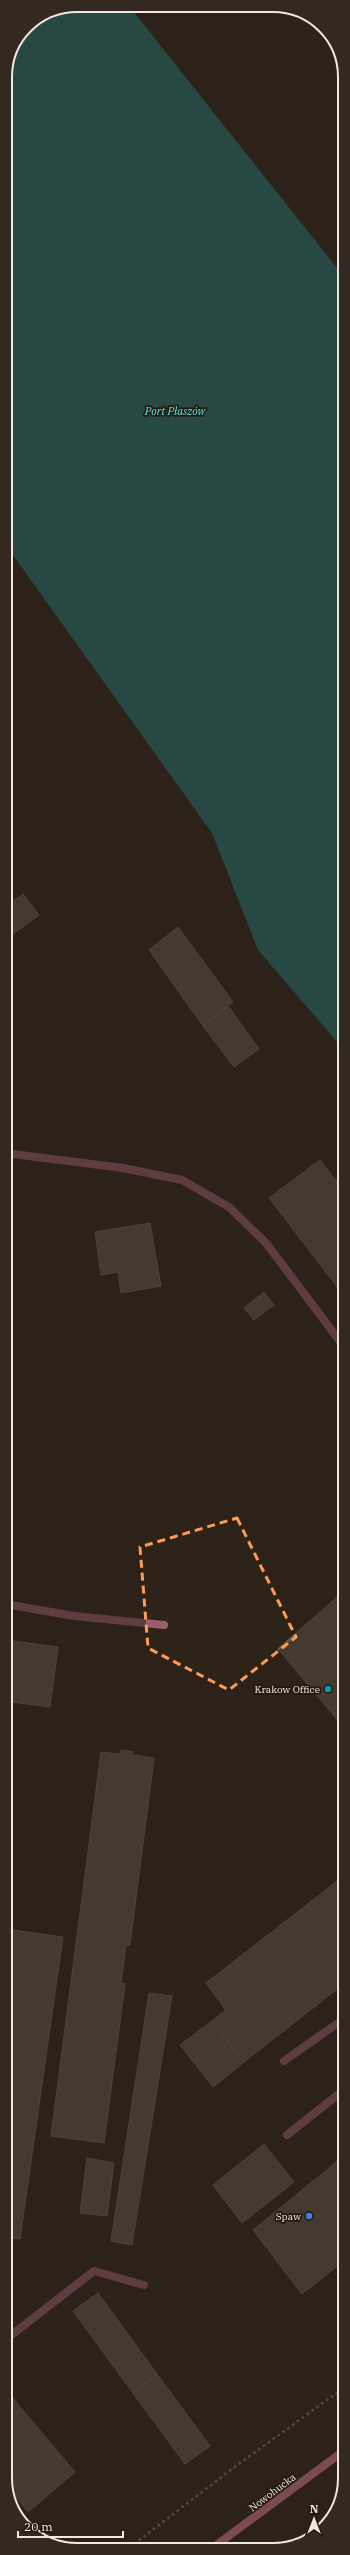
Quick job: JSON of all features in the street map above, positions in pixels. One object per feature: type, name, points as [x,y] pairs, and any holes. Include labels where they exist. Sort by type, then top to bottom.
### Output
[{"type":"main road","name":"Nowohucka","points":[[219,2543],[338,2455]]},
{"type":"lane","points":[[12,1154],[123,1168],[182,1180],[229,1207],[266,1243],[338,1339]]},
{"type":"lane","points":[[12,1605],[74,1616],[164,1625]]},
{"type":"lane","points":[[284,2061],[338,2023]]},
{"type":"lane","points":[[287,2135],[338,2095]]},
{"type":"lane","points":[[12,2335],[94,2271],[144,2286]]},
{"type":"path","points":[[135,2543],[236,2466],[338,2392]]},
{"type":"highlighted area","points":[[237,1518],[296,1637],[229,1690],[148,1648],[140,1547]]},
{"type":"water","name":"Port Płaszów","points":[[134,12],[338,269],[338,1043],[258,950],[212,833],[12,554],[13,64],[23,41],[31,31],[52,17],[64,13]]},
{"type":"building","points":[[23,894],[39,915],[12,935],[12,902]]},
{"type":"building","points":[[178,927],[233,1002],[203,1026],[149,950]]},
{"type":"building","points":[[228,1006],[259,1049],[234,1067],[203,1026]]},
{"type":"building","points":[[320,1160],[338,1183],[338,1288],[269,1198]]},
{"type":"building","points":[[150,1223],[161,1286],[121,1293],[118,1272],[101,1275],[95,1232]]},
{"type":"building","points":[[264,1292],[274,1305],[254,1320],[244,1308]]},
{"type":"building","name":"Krakow Office","points":[[337,1597],[338,1598],[338,1721],[278,1649]]},
{"type":"building","points":[[12,1641],[58,1647],[50,1707],[12,1702]]},
{"type":"building","points":[[121,1750],[133,1752],[132,1755],[154,1758],[130,1945],[126,1945],[121,1983],[125,1984],[104,2143],[51,2136],[101,1752],[120,1754]]},
{"type":"building","points":[[338,1880],[338,1988],[244,2062],[212,2021],[226,2010],[206,1983]]},
{"type":"building","points":[[12,1930],[63,1937],[20,2239],[12,2238]]},
{"type":"building","points":[[149,1993],[172,1996],[132,2245],[111,2241]]},
{"type":"building","points":[[212,2021],[244,2062],[213,2087],[180,2045]]},
{"type":"building","points":[[264,2144],[294,2182],[242,2223],[213,2185]]},
{"type":"building","points":[[87,2158],[114,2163],[107,2216],[80,2213]]},
{"type":"building","name":"Spaw","points":[[338,2161],[338,2266],[302,2294],[253,2230]]},
{"type":"building","points":[[98,2293],[157,2374],[133,2393],[73,2311]]},
{"type":"building","points":[[157,2374],[210,2446],[185,2464],[133,2393]]},
{"type":"building","points":[[12,2397],[75,2472],[28,2512],[13,2491]]},
{"type":"place","name":"Krakow Office","points":[[328,1689]]},
{"type":"place","name":"Spaw","points":[[309,2216]]}]
